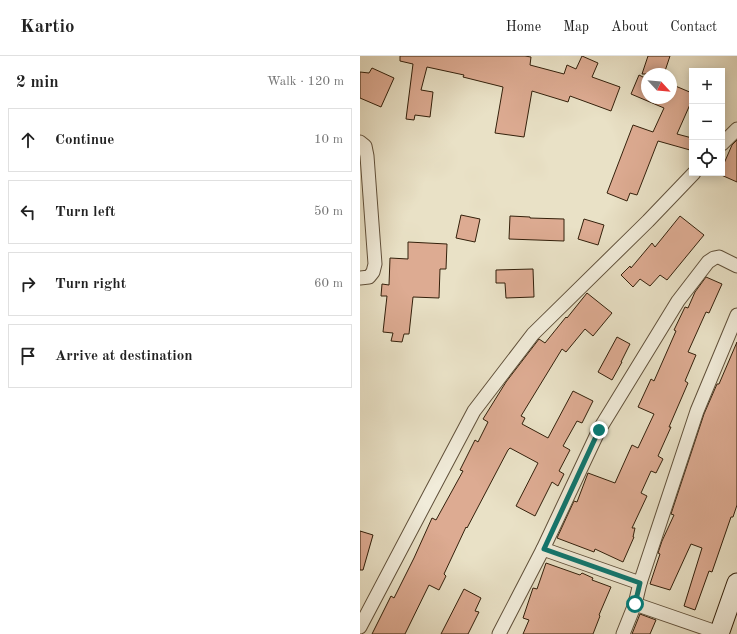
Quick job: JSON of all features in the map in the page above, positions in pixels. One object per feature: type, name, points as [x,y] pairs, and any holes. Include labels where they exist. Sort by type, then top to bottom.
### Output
[{"type":"main road","points":[[719,634],[737,583]]},
{"type":"street","points":[[725,141],[737,129]]},
{"type":"street","points":[[360,142],[364,146],[367,156],[376,264],[369,277],[360,278]]},
{"type":"street","points":[[360,627],[474,410],[533,334],[648,221],[691,176]]},
{"type":"street","points":[[500,634],[544,549],[599,430],[678,301],[708,262],[714,258],[719,258],[737,266]]},
{"type":"street","points":[[623,634],[635,604],[640,583],[697,411],[737,315]]},
{"type":"street","points":[[544,549],[640,583]]},
{"type":"street","points":[[635,604],[719,634]]},
{"type":"building","points":[[400,56],[525,56],[531,57],[530,65],[564,74],[567,65],[576,69],[582,56],[598,63],[592,77],[620,87],[611,111],[570,96],[568,102],[532,91],[524,137],[495,133],[503,87],[463,77],[464,75],[427,67],[421,90],[433,92],[430,117],[415,115],[414,120],[406,119],[413,64],[400,61]]},
{"type":"building","points":[[648,56],[670,56],[666,68],[644,68]]},
{"type":"building","points":[[372,68],[394,78],[381,107],[360,98],[360,72],[369,73]]},
{"type":"building","points":[[639,75],[641,76],[641,98],[631,94]]},
{"type":"building","points":[[677,87],[689,92],[689,107],[677,134],[689,137],[689,150],[658,141],[637,195],[630,193],[627,201],[607,193],[633,125],[653,132],[664,108],[655,104],[677,104]]},
{"type":"building","points":[[737,140],[737,182],[724,176],[725,176],[725,161],[732,145]]},
{"type":"building","points":[[461,215],[480,219],[475,242],[456,238]]},
{"type":"building","points":[[510,216],[564,219],[564,241],[509,239]]},
{"type":"building","points":[[680,216],[704,235],[667,280],[660,275],[650,286],[640,279],[633,287],[621,275],[630,266],[631,268],[652,243],[655,247]]},
{"type":"building","points":[[584,219],[604,225],[598,245],[578,239]]},
{"type":"building","points":[[408,242],[447,244],[446,269],[440,269],[439,298],[413,297],[409,334],[404,334],[402,342],[391,341],[393,333],[383,332],[387,296],[381,296],[382,284],[389,285],[390,258],[408,259]]},
{"type":"building","points":[[533,269],[534,297],[506,298],[505,283],[496,283],[496,270]]},
{"type":"building","points":[[706,277],[722,284],[709,313],[706,312],[688,352],[696,355],[685,381],[688,383],[658,456],[663,459],[656,473],[651,471],[641,493],[647,496],[632,528],[635,528],[634,537],[623,562],[595,549],[594,552],[557,538],[574,501],[577,502],[588,473],[615,483],[632,445],[638,448],[654,414],[638,407],[651,379],[654,381],[676,331],[674,330],[685,307],[688,308],[695,292]]},
{"type":"building","points":[[587,293],[612,313],[593,336],[585,329],[566,352],[562,349],[521,416],[525,418],[522,424],[548,438],[573,391],[593,401],[582,423],[577,421],[563,446],[570,450],[559,471],[564,474],[558,486],[552,482],[535,516],[516,506],[538,463],[510,448],[467,528],[466,527],[444,574],[446,576],[439,590],[429,585],[405,634],[372,634],[391,596],[394,598],[432,518],[436,520],[463,471],[460,470],[475,440],[478,442],[488,422],[483,419],[506,382],[539,339],[545,343]]},
{"type":"building","points":[[617,337],[630,344],[612,380],[598,372]]},
{"type":"building","points":[[737,342],[737,505],[733,517],[731,517],[712,572],[709,571],[695,610],[684,606],[702,548],[691,544],[670,590],[650,584],[660,554],[658,553],[662,541],[674,515],[671,514],[704,414]]},
{"type":"building","points":[[360,531],[373,535],[363,570],[360,570]]},
{"type":"building","points":[[546,563],[580,575],[582,573],[593,578],[592,580],[611,587],[593,634],[523,634],[529,620],[523,618],[533,588],[537,589]]},
{"type":"building","points":[[464,589],[481,598],[475,611],[479,612],[468,634],[441,634]]},
{"type":"building","points":[[640,614],[656,620],[650,634],[632,634]]},
{"type":"route","points":[[599,430],[544,549],[640,583],[635,604]]}]
